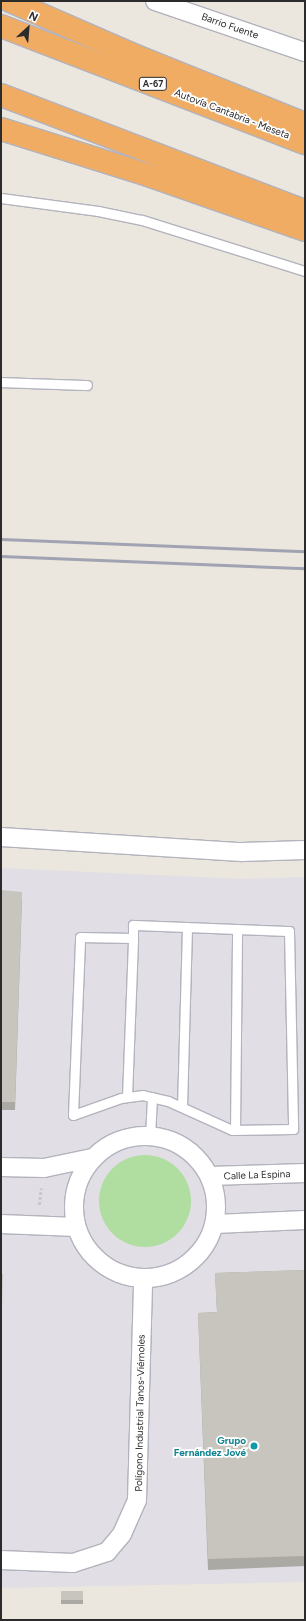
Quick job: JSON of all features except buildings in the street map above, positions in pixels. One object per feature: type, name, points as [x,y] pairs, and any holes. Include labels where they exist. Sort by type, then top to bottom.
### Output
[{"type":"highway","points":[[10,1],[150,62],[305,124]]},
{"type":"highway","name":"Autovía Cantabria - Meseta","points":[[1,26],[305,143]]},
{"type":"highway","points":[[1,95],[305,211]]},
{"type":"highway","points":[[1,129],[148,175],[305,230]]},
{"type":"street","name":"Barrio Fuente","points":[[156,1],[305,52]]},
{"type":"street","points":[[1,836],[242,852],[305,850]]},
{"type":"street","name":"Calle La Espina","points":[[150,1136],[168,1140],[185,1148],[199,1161],[210,1176],[216,1200],[215,1224],[205,1246],[189,1264],[167,1275],[143,1279],[121,1274],[101,1264],[86,1247],[76,1227],[73,1210],[75,1192],[80,1176],[92,1158],[109,1145],[122,1140],[150,1136]]},
{"type":"street","name":"Calle La Espina","points":[[1,1167],[44,1168],[92,1158]]},
{"type":"street","name":"Calle La Espina","points":[[210,1176],[305,1173]]},
{"type":"street","points":[[215,1224],[305,1220]]},
{"type":"street","points":[[1,1224],[76,1227]]},
{"type":"street","name":"Polígono Industrial Tanos-Viérnoles","points":[[1,1560],[73,1562],[107,1552],[122,1534],[138,1500],[143,1279]]},
{"type":"lane","points":[[1,198],[98,211],[142,220],[305,271]]},
{"type":"lane","points":[[1,382],[87,385]]},
{"type":"lane","points":[[127,1097],[133,938],[133,925],[289,930],[292,1129],[235,1130],[182,1107],[152,1097],[127,1097],[73,1115],[80,936],[133,938]]},
{"type":"lane","points":[[182,1107],[187,927]]},
{"type":"lane","points":[[235,1130],[237,929]]},
{"type":"lane","points":[[150,1136],[152,1097]]},
{"type":"path","points":[[37,1226],[44,1168]]},
{"type":"shaded area","points":[[1,868],[243,879],[305,877],[305,1582],[1,1588]]},
{"type":"green space","points":[[145,1155],[162,1159],[177,1169],[187,1184],[191,1201],[187,1218],[177,1233],[162,1243],[145,1247],[128,1243],[113,1233],[103,1218],[99,1201],[103,1184],[113,1169],[128,1159]]},
{"type":"railway","points":[[1,539],[305,551]]},
{"type":"railway","points":[[1,556],[305,568]]},
{"type":"place","name":"Grupo Fernández Jové","points":[[254,1446]]}]
